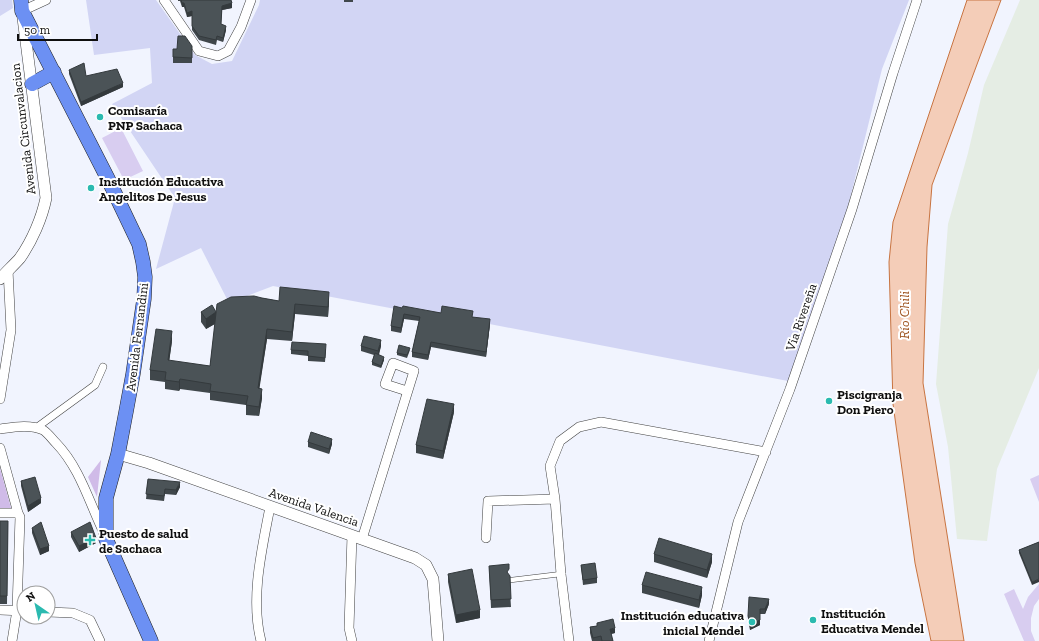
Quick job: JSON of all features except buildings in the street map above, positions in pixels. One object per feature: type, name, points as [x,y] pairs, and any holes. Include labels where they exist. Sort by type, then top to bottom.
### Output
[{"type":"main road","name":"Avenida Fernandini","points":[[27,4],[54,72],[139,244],[144,269],[144,299],[133,374],[118,454],[106,498],[106,539],[152,641]]},
{"type":"main road","points":[[32,84],[54,72]]},
{"type":"street","points":[[27,4],[46,0]]},
{"type":"street","points":[[164,0],[199,51],[218,56],[228,51],[241,27],[251,0]]},
{"type":"street","name":"Via Rivereña","points":[[708,641],[738,522],[790,389],[852,209],[893,73],[917,0]]},
{"type":"street","name":"Avenida Circunvalacion","points":[[4,274],[19,259],[27,247],[43,210],[46,198],[32,84],[27,4]]},
{"type":"street","points":[[0,399],[11,330],[4,274]]},
{"type":"street","points":[[36,428],[95,385],[104,367]]},
{"type":"street","points":[[352,641],[349,628],[357,537],[407,392]]},
{"type":"street","points":[[569,641],[561,574],[555,498],[550,466],[560,441],[579,427],[601,422],[766,452]]},
{"type":"street","points":[[0,429],[20,426],[36,428],[44,431],[65,452],[79,474],[106,539]]},
{"type":"street","points":[[0,448],[20,517],[20,585]]},
{"type":"street","name":"Avenida Valencia","points":[[118,454],[149,463],[415,558],[426,565],[433,579],[438,641]]},
{"type":"street","points":[[486,538],[488,501],[555,498]]},
{"type":"street","points":[[260,641],[256,600],[260,559],[270,507]]},
{"type":"street","points":[[0,514],[18,513]]},
{"type":"street","points":[[0,610],[16,611]]},
{"type":"street","points":[[56,612],[73,613],[90,620],[100,641]]},
{"type":"street","points":[[12,641],[16,625]]},
{"type":"lane","points":[[511,580],[561,574]]},
{"type":"shaded area","points":[[0,0],[12,0],[13,8],[0,16]]},
{"type":"shaded area","points":[[86,0],[156,0],[195,55],[212,64],[232,61],[260,0],[909,0],[882,69],[847,211],[788,381],[474,321],[422,314],[273,286],[229,303],[201,248],[156,269],[175,198],[112,104],[152,83],[150,48],[94,55]]},
{"type":"shaded area","points":[[1020,0],[1039,0],[1039,368],[997,469],[987,541],[957,539],[948,447],[936,384],[948,224],[968,153],[984,85]]},
{"type":"shaded area","points":[[121,128],[143,171],[124,180],[102,138]]},
{"type":"shaded area","points":[[101,460],[97,497],[88,477]]},
{"type":"shaded area","points":[[0,468],[11,508],[0,508]]},
{"type":"shaded area","points":[[1039,475],[1039,502],[1030,479]]},
{"type":"shaded area","points":[[1039,584],[1039,599],[1034,606],[1031,618],[1031,631],[1035,641],[1024,641],[1004,594],[1014,589],[1023,609],[1028,597]]},
{"type":"water","name":"Río Chili","points":[[967,0],[1001,0],[932,185],[927,247],[923,383],[964,641],[931,641],[915,563],[893,404],[889,262],[893,222]]},
{"type":"place","name":"Comisaría PNP Sachaca","points":[[100,117]]},
{"type":"place","name":"Institución Educativa Angelitos De Jesus","points":[[91,188]]},
{"type":"place","name":"Piscigranja Don Piero","points":[[829,401]]},
{"type":"place","name":"Puesto de salud de Sachaca","points":[[90,540]]},
{"type":"place","name":"Institución Educativa Mendel","points":[[813,620]]},
{"type":"place","name":"Institución educativa inicial Mendel","points":[[752,622]]}]
